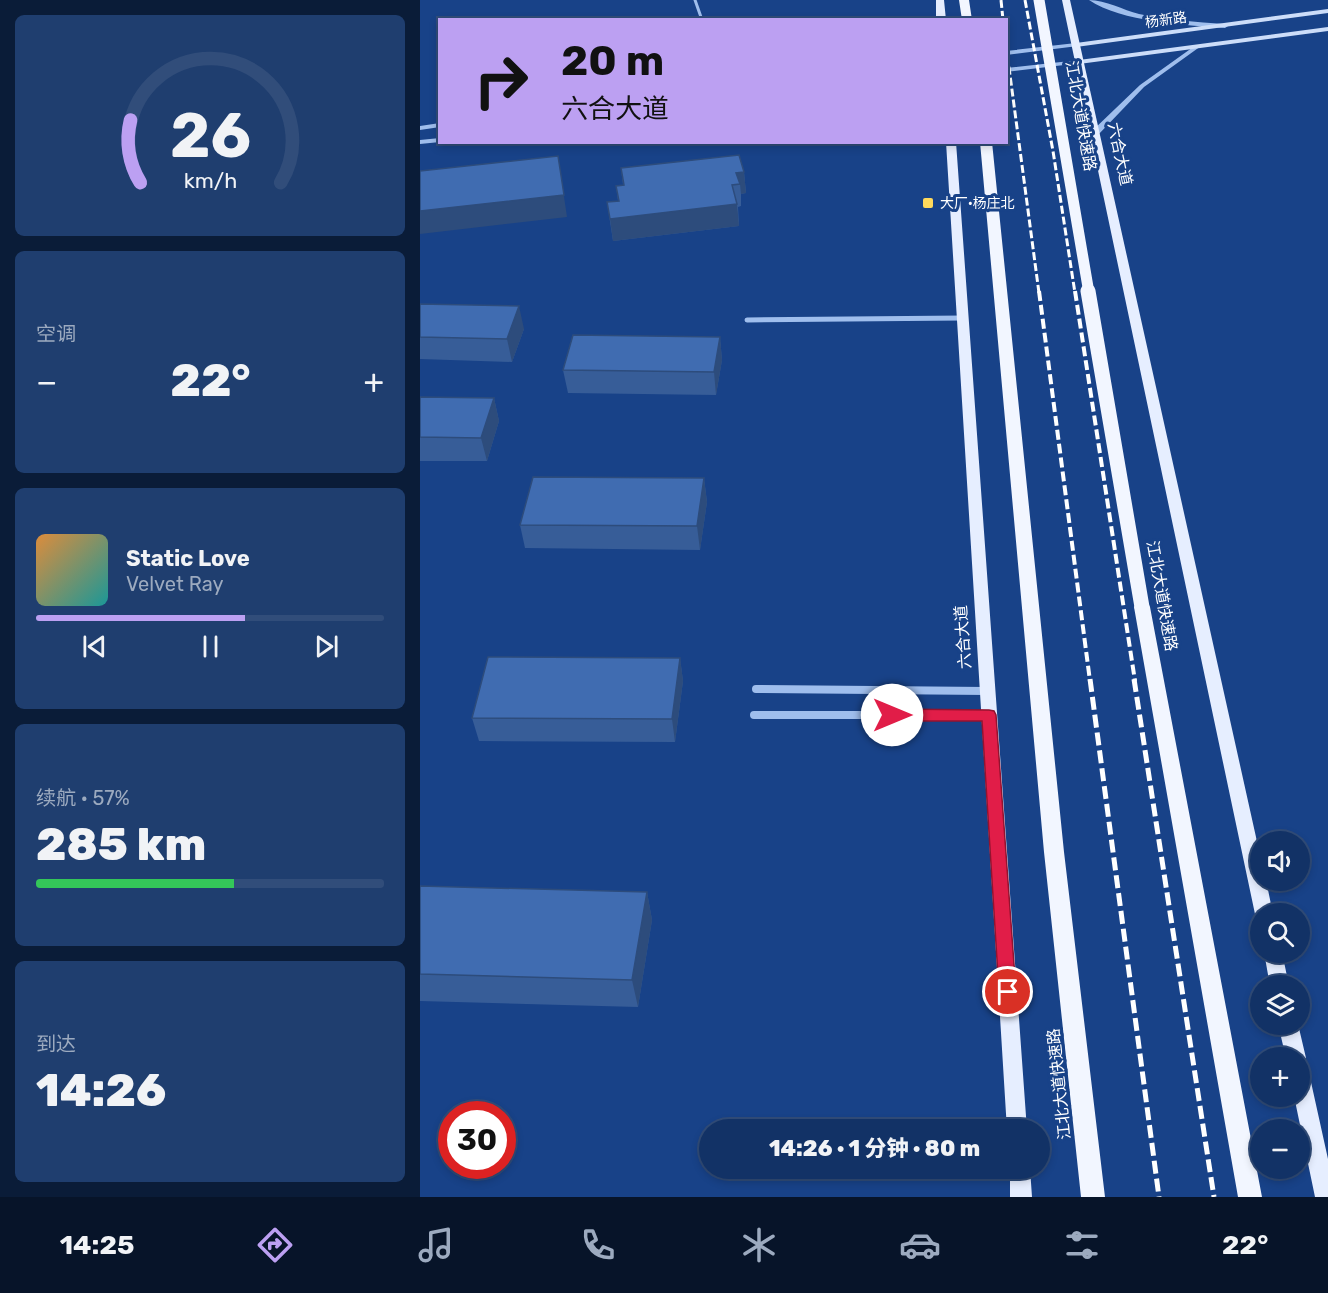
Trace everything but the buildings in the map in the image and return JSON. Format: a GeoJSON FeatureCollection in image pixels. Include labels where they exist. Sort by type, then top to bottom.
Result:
{"type":"FeatureCollection","features":[{"type":"Feature","properties":{"kind":"highway"},"geometry":{"type":"LineString","coordinates":[[964,0],[967,18]]}},
{"type":"Feature","properties":{"kind":"highway","name":"江北大道快速路"},"geometry":{"type":"LineString","coordinates":[[1039,0],[1142,607],[1250,1197]]}},
{"type":"Feature","properties":{"kind":"highway","name":"江北大道快速路"},"geometry":{"type":"LineString","coordinates":[[986,144],[1054,852],[1093,1197]]}},
{"type":"Feature","properties":{"kind":"main road"},"geometry":{"type":"LineString","coordinates":[[940,0],[941,18]]}},
{"type":"Feature","properties":{"kind":"main road","name":"六合大道"},"geometry":{"type":"LineString","coordinates":[[1066,0],[1262,903]]}},
{"type":"Feature","properties":{"kind":"main road","name":"杨新路"},"geometry":{"type":"LineString","coordinates":[[1076,45],[1328,12]]}},
{"type":"Feature","properties":{"kind":"main road","name":"杨新路"},"geometry":{"type":"LineString","coordinates":[[1079,62],[1328,29]]}},
{"type":"Feature","properties":{"kind":"main road","name":"六合大道"},"geometry":{"type":"LineString","coordinates":[[951,144],[1016,1119]]}},
{"type":"Feature","properties":{"kind":"main road"},"geometry":{"type":"LineString","coordinates":[[1306,1107],[1326,1197]]}},
{"type":"Feature","properties":{"kind":"main road"},"geometry":{"type":"LineString","coordinates":[[1021,1179],[1022,1197]]}},
{"type":"Feature","properties":{"kind":"street"},"geometry":{"type":"LineString","coordinates":[[1092,0],[1111,9],[1165,22],[1225,26]]}},
{"type":"Feature","properties":{"kind":"street","name":"杨新路"},"geometry":{"type":"LineString","coordinates":[[1008,53],[1076,45]]}},
{"type":"Feature","properties":{"kind":"street"},"geometry":{"type":"LineString","coordinates":[[1094,134],[1142,86],[1198,46]]}},
{"type":"Feature","properties":{"kind":"street","name":"杨新路"},"geometry":{"type":"LineString","coordinates":[[1008,70],[1079,62]]}},
{"type":"Feature","properties":{"kind":"street"},"geometry":{"type":"LineString","coordinates":[[420,128],[438,125]]}},
{"type":"Feature","properties":{"kind":"street"},"geometry":{"type":"LineString","coordinates":[[420,142],[438,140]]}},
{"type":"Feature","properties":{"kind":"street"},"geometry":{"type":"LineString","coordinates":[[747,320],[963,318]]}},
{"type":"Feature","properties":{"kind":"street"},"geometry":{"type":"LineString","coordinates":[[756,689],[987,691]]}},
{"type":"Feature","properties":{"kind":"street"},"geometry":{"type":"LineString","coordinates":[[754,714],[989,715]]}},
{"type":"Feature","properties":{"kind":"lane"},"geometry":{"type":"LineString","coordinates":[[695,0],[701,18]]}},
{"type":"Feature","properties":{"kind":"railway"},"geometry":{"type":"LineString","coordinates":[[1001,0],[1003,18]]}},
{"type":"Feature","properties":{"kind":"railway"},"geometry":{"type":"LineString","coordinates":[[1025,0],[1053,151],[1075,293]]}},
{"type":"Feature","properties":{"kind":"railway"},"geometry":{"type":"LineString","coordinates":[[1008,60],[1039,293]]}},
{"type":"Feature","properties":{"kind":"railway"},"geometry":{"type":"LineString","coordinates":[[1039,291],[1090,681]]}},
{"type":"Feature","properties":{"kind":"railway"},"geometry":{"type":"LineString","coordinates":[[1075,291],[1135,681]]}},
{"type":"Feature","properties":{"kind":"railway"},"geometry":{"type":"LineString","coordinates":[[1090,679],[1159,1197]]}},
{"type":"Feature","properties":{"kind":"railway"},"geometry":{"type":"LineString","coordinates":[[1134,679],[1214,1197]]}},
{"type":"Feature","properties":{"kind":"place","name":"大厂·杨庄北"},"geometry":{"type":"Point","coordinates":[928,203]}},
{"type":"Feature","properties":{"kind":"route"},"geometry":{"type":"LineString","coordinates":[[892,715],[989,715],[1008,992]]}}]}
